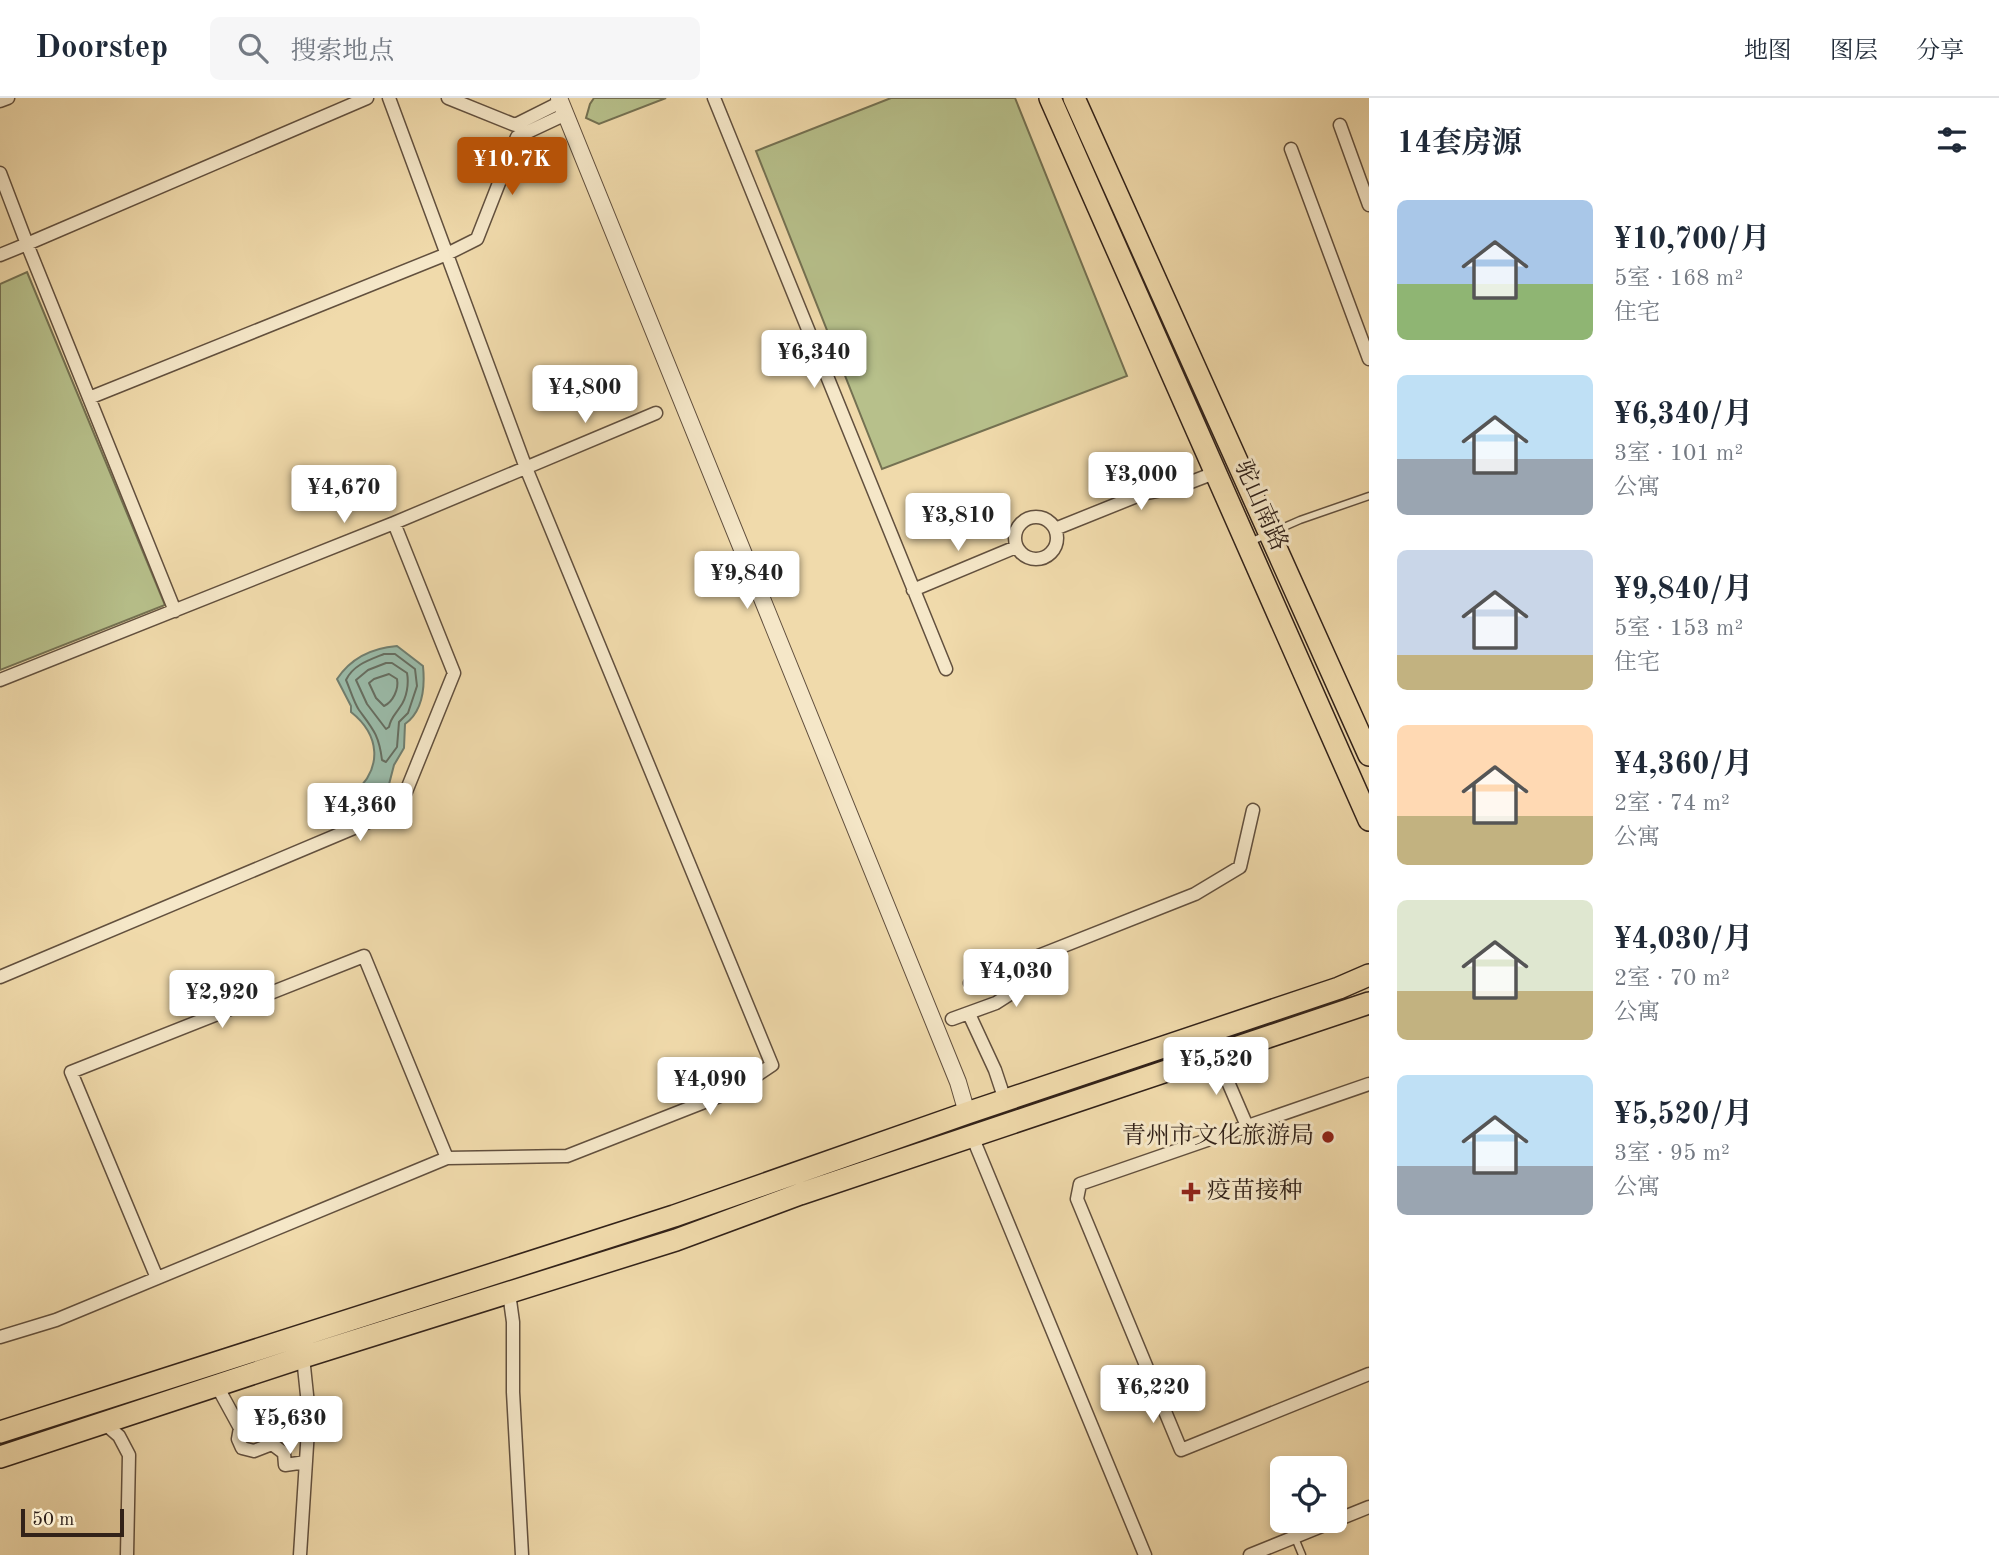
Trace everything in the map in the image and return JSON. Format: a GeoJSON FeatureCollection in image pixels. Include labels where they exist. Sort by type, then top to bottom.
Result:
{"type":"FeatureCollection","features":[{"type":"Feature","properties":{"kind":"main road","name":"驼山南路"},"geometry":{"type":"LineString","coordinates":[[1050,98],[1369,820]]}},
{"type":"Feature","properties":{"kind":"main road","name":"驼山南路"},"geometry":{"type":"LineString","coordinates":[[1074,98],[1369,755]]}},
{"type":"Feature","properties":{"kind":"main road"},"geometry":{"type":"LineString","coordinates":[[0,1432],[674,1216],[967,1113],[1339,988],[1369,975]]}},
{"type":"Feature","properties":{"kind":"main road"},"geometry":{"type":"LineString","coordinates":[[0,1457],[303,1357],[676,1240],[800,1194],[1369,1003]]}},
{"type":"Feature","properties":{"kind":"street"},"geometry":{"type":"LineString","coordinates":[[0,102],[8,98]]}},
{"type":"Feature","properties":{"kind":"street"},"geometry":{"type":"LineString","coordinates":[[0,255],[367,98]]}},
{"type":"Feature","properties":{"kind":"street"},"geometry":{"type":"LineString","coordinates":[[0,1337],[56,1320],[447,1158],[567,1156],[735,1090],[772,1065],[526,468],[389,98]]}},
{"type":"Feature","properties":{"kind":"street"},"geometry":{"type":"LineString","coordinates":[[448,98],[515,125],[562,105]]}},
{"type":"Feature","properties":{"kind":"street"},"geometry":{"type":"LineString","coordinates":[[714,98],[946,669]]}},
{"type":"Feature","properties":{"kind":"street"},"geometry":{"type":"LineString","coordinates":[[89,398],[447,254],[477,239],[517,137],[562,105]]}},
{"type":"Feature","properties":{"kind":"street"},"geometry":{"type":"LineString","coordinates":[[562,105],[958,1082],[967,1113]]}},
{"type":"Feature","properties":{"kind":"street"},"geometry":{"type":"LineString","coordinates":[[1340,125],[1365,184],[1369,205]]}},
{"type":"Feature","properties":{"kind":"street"},"geometry":{"type":"LineString","coordinates":[[1291,149],[1369,359]]}},
{"type":"Feature","properties":{"kind":"street"},"geometry":{"type":"LineString","coordinates":[[0,173],[174,611]]}},
{"type":"Feature","properties":{"kind":"street"},"geometry":{"type":"LineString","coordinates":[[0,680],[394,523],[656,413]]}},
{"type":"Feature","properties":{"kind":"street"},"geometry":{"type":"LineString","coordinates":[[1055,529],[1142,494],[1178,487],[1217,472]]}},
{"type":"Feature","properties":{"kind":"street"},"geometry":{"type":"LineString","coordinates":[[1026,519],[1046,519],[1055,529],[1057,543],[1054,550],[1042,558],[1028,558],[1016,547],[1016,529],[1026,519]]}},
{"type":"Feature","properties":{"kind":"street"},"geometry":{"type":"LineString","coordinates":[[0,977],[399,808],[454,673],[394,523]]}},
{"type":"Feature","properties":{"kind":"street"},"geometry":{"type":"LineString","coordinates":[[913,590],[1016,547]]}},
{"type":"Feature","properties":{"kind":"street"},"geometry":{"type":"LineString","coordinates":[[970,983],[1195,894],[1240,867],[1253,810]]}},
{"type":"Feature","properties":{"kind":"street"},"geometry":{"type":"LineString","coordinates":[[157,1278],[71,1072],[364,956],[447,1158]]}},
{"type":"Feature","properties":{"kind":"street"},"geometry":{"type":"LineString","coordinates":[[952,1019],[996,1003],[1027,983],[1023,961]]}},
{"type":"Feature","properties":{"kind":"street"},"geometry":{"type":"LineString","coordinates":[[969,1014],[995,1070],[1005,1100]]}},
{"type":"Feature","properties":{"kind":"street"},"geometry":{"type":"LineString","coordinates":[[1216,1054],[1247,1126]]}},
{"type":"Feature","properties":{"kind":"street"},"geometry":{"type":"LineString","coordinates":[[1369,1084],[1080,1184],[1077,1199],[1181,1450],[1369,1374]]}},
{"type":"Feature","properties":{"kind":"street"},"geometry":{"type":"LineString","coordinates":[[972,1136],[1145,1555]]}},
{"type":"Feature","properties":{"kind":"street"},"geometry":{"type":"LineString","coordinates":[[509,1293],[513,1322],[513,1392],[522,1555]]}},
{"type":"Feature","properties":{"kind":"street"},"geometry":{"type":"LineString","coordinates":[[300,1555],[309,1414],[303,1357]]}},
{"type":"Feature","properties":{"kind":"street"},"geometry":{"type":"LineString","coordinates":[[217,1386],[240,1428],[238,1439],[242,1448],[254,1451],[272,1444],[284,1453],[285,1465],[306,1462]]}},
{"type":"Feature","properties":{"kind":"street"},"geometry":{"type":"LineString","coordinates":[[104,1423],[119,1436],[129,1455],[127,1555]]}},
{"type":"Feature","properties":{"kind":"street"},"geometry":{"type":"LineString","coordinates":[[1250,1555],[1369,1507]]}},
{"type":"Feature","properties":{"kind":"lane"},"geometry":{"type":"LineString","coordinates":[[1247,543],[1369,496]]}},
{"type":"Feature","properties":{"kind":"lane"},"geometry":{"type":"LineString","coordinates":[[1292,1533],[1301,1555]]}},
{"type":"Feature","properties":{"kind":"green space"},"geometry":{"type":"Polygon","coordinates":[[[594,98],[666,98],[599,124],[586,118],[594,98]]]}},
{"type":"Feature","properties":{"kind":"green space"},"geometry":{"type":"Polygon","coordinates":[[[891,98],[1015,98],[1127,376],[882,469],[756,151],[891,98]]]}},
{"type":"Feature","properties":{"kind":"green space"},"geometry":{"type":"Polygon","coordinates":[[[27,272],[165,605],[0,670],[0,284],[27,272]]]}},
{"type":"Feature","properties":{"kind":"water"},"geometry":{"type":"Polygon","coordinates":[[[397,646],[423,666],[424,682],[416,712],[405,724],[404,748],[394,765],[386,796],[328,818],[323,808],[354,793],[370,773],[374,752],[368,731],[351,712],[351,706],[337,679],[349,665],[363,655],[397,646]]]}},
{"type":"Feature","properties":{"kind":"place","name":"青州市文化旅游局"},"geometry":{"type":"Point","coordinates":[1328,1137]}},
{"type":"Feature","properties":{"kind":"place","name":"疫苗接种"},"geometry":{"type":"Point","coordinates":[1191,1192]}}]}
